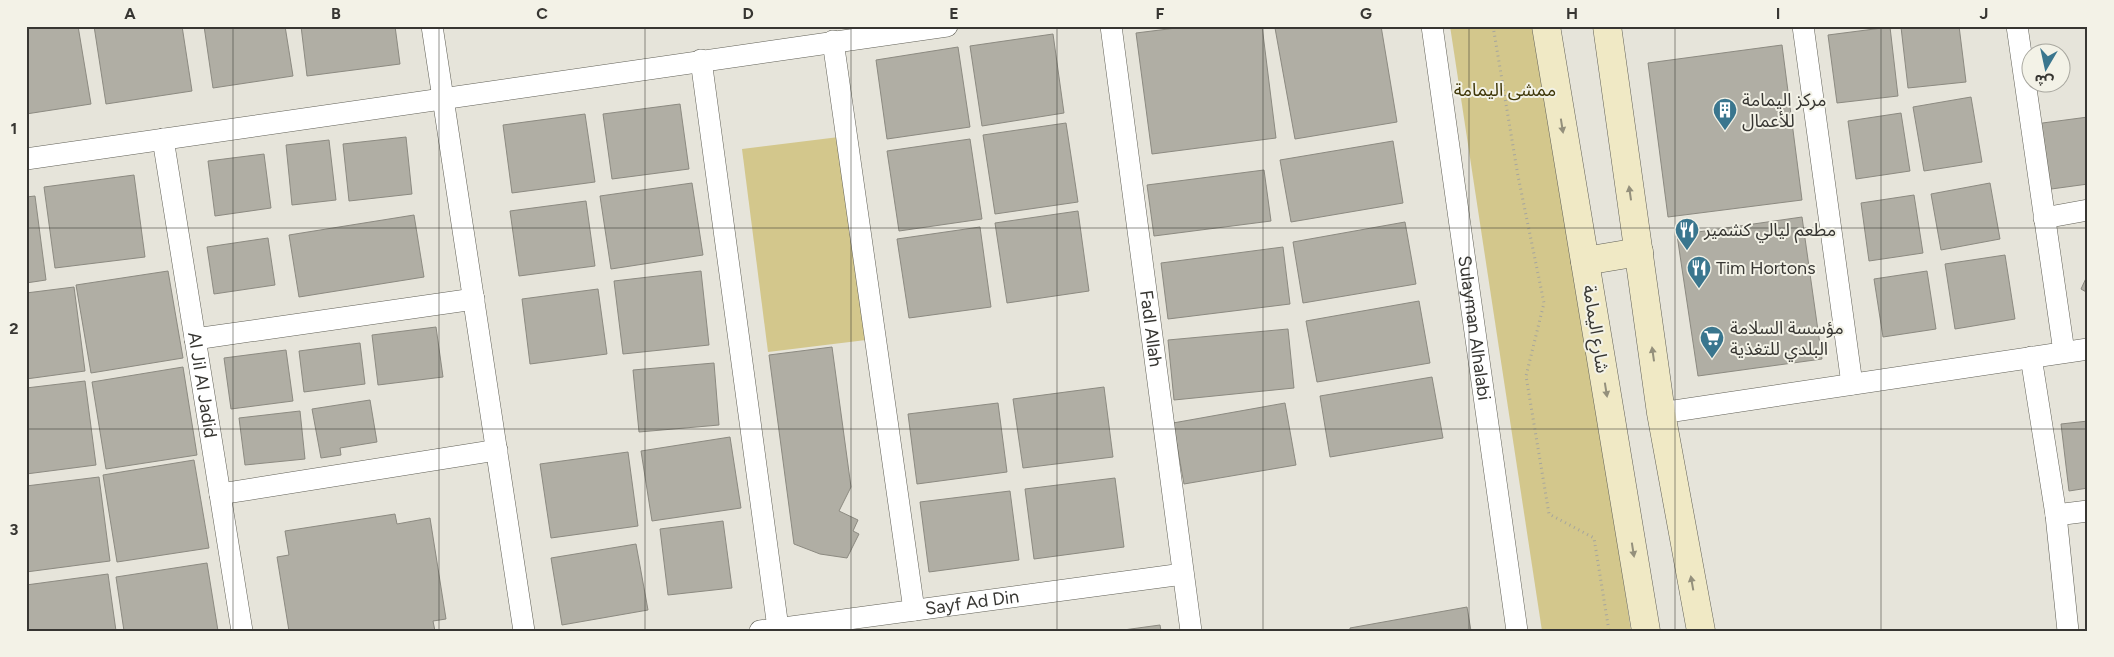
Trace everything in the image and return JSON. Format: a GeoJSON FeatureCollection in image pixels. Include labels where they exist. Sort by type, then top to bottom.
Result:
{"type":"FeatureCollection","features":[{"type":"Feature","properties":{"kind":"main road","name":"شارع اليمامة"},"geometry":{"type":"LineString","coordinates":[[1546,26],[1646,631]]}},
{"type":"Feature","properties":{"kind":"main road"},"geometry":{"type":"LineString","coordinates":[[1607,26],[1662,412],[1701,631]]}},
{"type":"Feature","properties":{"kind":"main road"},"geometry":{"type":"LineString","coordinates":[[1585,261],[1639,252]]}},
{"type":"Feature","properties":{"kind":"street"},"geometry":{"type":"LineString","coordinates":[[432,26],[524,631]]}},
{"type":"Feature","properties":{"kind":"street"},"geometry":{"type":"LineString","coordinates":[[26,159],[833,41],[888,31],[947,26]]}},
{"type":"Feature","properties":{"kind":"street","name":"Fadl Allah"},"geometry":{"type":"LineString","coordinates":[[1111,26],[1191,631]]}},
{"type":"Feature","properties":{"kind":"street","name":"Sulayman Alhalabi"},"geometry":{"type":"LineString","coordinates":[[1432,26],[1516,631]]}},
{"type":"Feature","properties":{"kind":"street"},"geometry":{"type":"LineString","coordinates":[[1803,26],[1852,384]]}},
{"type":"Feature","properties":{"kind":"street"},"geometry":{"type":"LineString","coordinates":[[2017,26],[2064,352]]}},
{"type":"Feature","properties":{"kind":"street"},"geometry":{"type":"LineString","coordinates":[[833,41],[914,610]]}},
{"type":"Feature","properties":{"kind":"street"},"geometry":{"type":"LineString","coordinates":[[701,60],[769,630]]}},
{"type":"Feature","properties":{"kind":"street","name":"Al Jil Al Jadid"},"geometry":{"type":"LineString","coordinates":[[162,139],[242,631]]}},
{"type":"Feature","properties":{"kind":"street"},"geometry":{"type":"LineString","coordinates":[[2044,218],[2088,210]]}},
{"type":"Feature","properties":{"kind":"street"},"geometry":{"type":"LineString","coordinates":[[195,340],[474,299]]}},
{"type":"Feature","properties":{"kind":"street"},"geometry":{"type":"LineString","coordinates":[[1662,412],[2088,349]]}},
{"type":"Feature","properties":{"kind":"street"},"geometry":{"type":"LineString","coordinates":[[2031,357],[2056,515],[2068,631]]}},
{"type":"Feature","properties":{"kind":"street"},"geometry":{"type":"LineString","coordinates":[[220,494],[497,450]]}},
{"type":"Feature","properties":{"kind":"street"},"geometry":{"type":"LineString","coordinates":[[2056,515],[2088,511]]}},
{"type":"Feature","properties":{"kind":"street","name":"Sayf Ad Din"},"geometry":{"type":"LineString","coordinates":[[769,630],[1183,574]]}},
{"type":"Feature","properties":{"kind":"path"},"geometry":{"type":"LineString","coordinates":[[1493,26],[1518,176],[1544,303],[1526,376],[1549,514],[1594,538],[1609,631]]}},
{"type":"Feature","properties":{"kind":"green space","name":"ممشى اليمامة"},"geometry":{"type":"Polygon","coordinates":[[[1450,26],[1541,26],[1631,631],[1542,631],[1450,26]]]}},
{"type":"Feature","properties":{"kind":"green space"},"geometry":{"type":"Polygon","coordinates":[[[839,137],[866,340],[768,352],[742,149],[839,137]]]}},
{"type":"Feature","properties":{"kind":"building"},"geometry":{"type":"Polygon","coordinates":[[[26,26],[78,26],[91,104],[26,114],[26,26]]]}},
{"type":"Feature","properties":{"kind":"building"},"geometry":{"type":"Polygon","coordinates":[[[94,26],[182,26],[192,91],[106,104],[94,26]]]}},
{"type":"Feature","properties":{"kind":"building"},"geometry":{"type":"Polygon","coordinates":[[[204,26],[285,26],[293,76],[213,88],[204,26]]]}},
{"type":"Feature","properties":{"kind":"building"},"geometry":{"type":"Polygon","coordinates":[[[301,26],[395,26],[400,64],[307,76],[301,26]]]}},
{"type":"Feature","properties":{"kind":"building"},"geometry":{"type":"Polygon","coordinates":[[[1192,26],[1262,26],[1276,138],[1152,154],[1136,33],[1192,26]]]}},
{"type":"Feature","properties":{"kind":"building"},"geometry":{"type":"Polygon","coordinates":[[[1287,26],[1381,26],[1397,122],[1295,139],[1275,28],[1287,26]]]}},
{"type":"Feature","properties":{"kind":"building"},"geometry":{"type":"Polygon","coordinates":[[[1959,26],[1966,82],[1908,88],[1901,27],[1959,26]]]}},
{"type":"Feature","properties":{"kind":"building"},"geometry":{"type":"Polygon","coordinates":[[[1890,27],[1898,96],[1837,103],[1828,35],[1890,27]]]}},
{"type":"Feature","properties":{"kind":"building"},"geometry":{"type":"Polygon","coordinates":[[[1053,34],[1064,113],[982,126],[970,46],[1053,34]]]}},
{"type":"Feature","properties":{"kind":"building","name":"مركز اليمامة للأعمال"},"geometry":{"type":"Polygon","coordinates":[[[1782,45],[1802,200],[1668,217],[1648,63],[1782,45]]]}},
{"type":"Feature","properties":{"kind":"building"},"geometry":{"type":"Polygon","coordinates":[[[958,47],[970,127],[887,139],[876,60],[958,47]]]}},
{"type":"Feature","properties":{"kind":"building"},"geometry":{"type":"Polygon","coordinates":[[[1971,97],[1982,162],[1924,171],[1913,107],[1971,97]]]}},
{"type":"Feature","properties":{"kind":"building"},"geometry":{"type":"Polygon","coordinates":[[[680,104],[689,169],[612,179],[603,114],[680,104]]]}},
{"type":"Feature","properties":{"kind":"building"},"geometry":{"type":"Polygon","coordinates":[[[1901,113],[1910,171],[1856,179],[1848,121],[1901,113]]]}},
{"type":"Feature","properties":{"kind":"building"},"geometry":{"type":"Polygon","coordinates":[[[585,114],[595,182],[512,193],[503,125],[585,114]]]}},
{"type":"Feature","properties":{"kind":"building"},"geometry":{"type":"Polygon","coordinates":[[[2088,117],[2088,184],[2044,190],[2035,124],[2088,117]]]}},
{"type":"Feature","properties":{"kind":"building"},"geometry":{"type":"Polygon","coordinates":[[[1066,123],[1078,202],[995,214],[983,135],[1066,123]]]}},
{"type":"Feature","properties":{"kind":"building"},"geometry":{"type":"Polygon","coordinates":[[[406,137],[412,194],[349,201],[343,144],[406,137]]]}},
{"type":"Feature","properties":{"kind":"building"},"geometry":{"type":"Polygon","coordinates":[[[970,139],[982,219],[899,231],[887,151],[970,139]]]}},
{"type":"Feature","properties":{"kind":"building"},"geometry":{"type":"Polygon","coordinates":[[[329,140],[336,200],[292,205],[286,145],[329,140]]]}},
{"type":"Feature","properties":{"kind":"building"},"geometry":{"type":"Polygon","coordinates":[[[1393,141],[1403,203],[1291,222],[1280,160],[1393,141]]]}},
{"type":"Feature","properties":{"kind":"building"},"geometry":{"type":"Polygon","coordinates":[[[264,154],[271,208],[215,216],[208,161],[264,154]]]}},
{"type":"Feature","properties":{"kind":"building"},"geometry":{"type":"Polygon","coordinates":[[[1264,170],[1271,221],[1154,236],[1147,185],[1264,170]]]}},
{"type":"Feature","properties":{"kind":"building"},"geometry":{"type":"Polygon","coordinates":[[[134,175],[145,257],[55,268],[44,187],[134,175]]]}},
{"type":"Feature","properties":{"kind":"building"},"geometry":{"type":"Polygon","coordinates":[[[692,183],[703,255],[611,269],[600,196],[692,183]]]}},
{"type":"Feature","properties":{"kind":"building"},"geometry":{"type":"Polygon","coordinates":[[[1990,183],[2000,239],[1941,250],[1931,194],[1990,183]]]}},
{"type":"Feature","properties":{"kind":"building"},"geometry":{"type":"Polygon","coordinates":[[[1914,195],[1923,253],[1869,261],[1861,203],[1914,195]]]}},
{"type":"Feature","properties":{"kind":"building"},"geometry":{"type":"Polygon","coordinates":[[[35,196],[46,280],[26,283],[26,197],[35,196]]]}},
{"type":"Feature","properties":{"kind":"building"},"geometry":{"type":"Polygon","coordinates":[[[586,201],[595,266],[519,276],[510,211],[586,201]]]}},
{"type":"Feature","properties":{"kind":"building"},"geometry":{"type":"Polygon","coordinates":[[[1078,211],[1089,291],[1007,303],[995,223],[1078,211]]]}},
{"type":"Feature","properties":{"kind":"building"},"geometry":{"type":"Polygon","coordinates":[[[414,215],[424,277],[299,297],[289,235],[414,215]]]}},
{"type":"Feature","properties":{"kind":"building"},"geometry":{"type":"Polygon","coordinates":[[[1802,217],[1822,359],[1698,376],[1677,235],[1802,217]]]}},
{"type":"Feature","properties":{"kind":"building"},"geometry":{"type":"Polygon","coordinates":[[[1405,222],[1416,284],[1303,303],[1293,242],[1405,222]]]}},
{"type":"Feature","properties":{"kind":"building"},"geometry":{"type":"Polygon","coordinates":[[[980,227],[991,307],[909,318],[897,239],[980,227]]]}},
{"type":"Feature","properties":{"kind":"building"},"geometry":{"type":"Polygon","coordinates":[[[268,238],[275,285],[214,294],[207,247],[268,238]]]}},
{"type":"Feature","properties":{"kind":"building"},"geometry":{"type":"Polygon","coordinates":[[[1283,247],[1290,304],[1168,319],[1161,263],[1283,247]]]}},
{"type":"Feature","properties":{"kind":"building"},"geometry":{"type":"Polygon","coordinates":[[[2005,255],[2015,319],[1955,329],[1945,264],[2005,255]]]}},
{"type":"Feature","properties":{"kind":"building"},"geometry":{"type":"Polygon","coordinates":[[[168,271],[183,358],[91,373],[76,285],[168,271]]]}},
{"type":"Feature","properties":{"kind":"building"},"geometry":{"type":"Polygon","coordinates":[[[701,271],[709,345],[623,354],[614,281],[701,271]]]}},
{"type":"Feature","properties":{"kind":"building"},"geometry":{"type":"Polygon","coordinates":[[[1927,271],[1936,329],[1883,337],[1874,279],[1927,271]]]}},
{"type":"Feature","properties":{"kind":"building"},"geometry":{"type":"Polygon","coordinates":[[[2088,274],[2088,293],[2081,289],[2088,274]]]}},
{"type":"Feature","properties":{"kind":"building"},"geometry":{"type":"Polygon","coordinates":[[[74,287],[85,371],[26,379],[26,293],[74,287]]]}},
{"type":"Feature","properties":{"kind":"building"},"geometry":{"type":"Polygon","coordinates":[[[598,289],[607,354],[530,364],[522,299],[598,289]]]}},
{"type":"Feature","properties":{"kind":"building"},"geometry":{"type":"Polygon","coordinates":[[[1419,301],[1430,363],[1317,382],[1306,321],[1419,301]]]}},
{"type":"Feature","properties":{"kind":"building"},"geometry":{"type":"Polygon","coordinates":[[[436,327],[443,377],[378,385],[372,335],[436,327]]]}},
{"type":"Feature","properties":{"kind":"building"},"geometry":{"type":"Polygon","coordinates":[[[1288,329],[1294,388],[1174,400],[1168,340],[1288,329]]]}},
{"type":"Feature","properties":{"kind":"building"},"geometry":{"type":"Polygon","coordinates":[[[360,343],[365,384],[304,392],[299,351],[360,343]]]}},
{"type":"Feature","properties":{"kind":"building"},"geometry":{"type":"Polygon","coordinates":[[[832,347],[851,487],[839,511],[858,520],[853,531],[859,534],[847,558],[820,554],[794,544],[769,355],[832,347]]]}},
{"type":"Feature","properties":{"kind":"building"},"geometry":{"type":"Polygon","coordinates":[[[286,350],[293,401],[231,409],[224,358],[286,350]]]}},
{"type":"Feature","properties":{"kind":"building"},"geometry":{"type":"Polygon","coordinates":[[[714,363],[719,425],[639,432],[633,370],[714,363]]]}},
{"type":"Feature","properties":{"kind":"building"},"geometry":{"type":"Polygon","coordinates":[[[183,367],[197,455],[106,469],[92,382],[183,367]]]}},
{"type":"Feature","properties":{"kind":"building"},"geometry":{"type":"Polygon","coordinates":[[[1432,377],[1443,438],[1330,457],[1320,396],[1432,377]]]}},
{"type":"Feature","properties":{"kind":"building"},"geometry":{"type":"Polygon","coordinates":[[[85,381],[96,465],[26,474],[26,388],[85,381]]]}},
{"type":"Feature","properties":{"kind":"building"},"geometry":{"type":"Polygon","coordinates":[[[1104,387],[1113,457],[1023,468],[1013,399],[1104,387]]]}},
{"type":"Feature","properties":{"kind":"building"},"geometry":{"type":"Polygon","coordinates":[[[370,400],[377,442],[340,448],[341,455],[321,458],[312,409],[370,400]]]}},
{"type":"Feature","properties":{"kind":"building"},"geometry":{"type":"Polygon","coordinates":[[[998,403],[1007,472],[917,484],[908,414],[998,403]]]}},
{"type":"Feature","properties":{"kind":"building"},"geometry":{"type":"Polygon","coordinates":[[[1285,403],[1296,465],[1184,484],[1173,423],[1285,403]]]}},
{"type":"Feature","properties":{"kind":"building"},"geometry":{"type":"Polygon","coordinates":[[[300,411],[305,459],[245,465],[239,418],[300,411]]]}},
{"type":"Feature","properties":{"kind":"building"},"geometry":{"type":"Polygon","coordinates":[[[2088,421],[2088,488],[2069,491],[2061,424],[2088,421]]]}},
{"type":"Feature","properties":{"kind":"building"},"geometry":{"type":"Polygon","coordinates":[[[730,437],[741,508],[652,521],[641,451],[730,437]]]}},
{"type":"Feature","properties":{"kind":"building"},"geometry":{"type":"Polygon","coordinates":[[[628,452],[638,526],[551,538],[540,464],[628,452]]]}},
{"type":"Feature","properties":{"kind":"building"},"geometry":{"type":"Polygon","coordinates":[[[194,460],[209,548],[117,562],[103,475],[194,460]]]}},
{"type":"Feature","properties":{"kind":"building"},"geometry":{"type":"Polygon","coordinates":[[[99,477],[110,561],[26,572],[26,486],[99,477]]]}},
{"type":"Feature","properties":{"kind":"building"},"geometry":{"type":"Polygon","coordinates":[[[1115,478],[1124,547],[1034,559],[1025,489],[1115,478]]]}},
{"type":"Feature","properties":{"kind":"building"},"geometry":{"type":"Polygon","coordinates":[[[1010,491],[1019,560],[929,572],[920,502],[1010,491]]]}},
{"type":"Feature","properties":{"kind":"building"},"geometry":{"type":"Polygon","coordinates":[[[395,514],[397,524],[430,518],[446,619],[433,621],[435,631],[289,631],[277,557],[289,555],[285,531],[395,514]]]}},
{"type":"Feature","properties":{"kind":"building"},"geometry":{"type":"Polygon","coordinates":[[[723,521],[732,588],[668,595],[660,529],[723,521]]]}},
{"type":"Feature","properties":{"kind":"building"},"geometry":{"type":"Polygon","coordinates":[[[636,544],[648,610],[562,625],[551,558],[636,544]]]}},
{"type":"Feature","properties":{"kind":"building"},"geometry":{"type":"Polygon","coordinates":[[[207,563],[218,631],[124,631],[116,577],[207,563]]]}},
{"type":"Feature","properties":{"kind":"building"},"geometry":{"type":"Polygon","coordinates":[[[108,574],[116,631],[26,631],[26,585],[108,574]]]}},
{"type":"Feature","properties":{"kind":"building"},"geometry":{"type":"Polygon","coordinates":[[[1467,607],[1471,631],[1350,631],[1350,628],[1467,607]]]}},
{"type":"Feature","properties":{"kind":"building"},"geometry":{"type":"Polygon","coordinates":[[[1160,625],[1161,631],[1116,631],[1160,625]]]}},
{"type":"Feature","properties":{"kind":"place","name":"مركز اليمامة للأعمال"},"geometry":{"type":"Point","coordinates":[1725,131]}},
{"type":"Feature","properties":{"kind":"place","name":"مطعم ليالي كشمير"},"geometry":{"type":"Point","coordinates":[1687,251]}},
{"type":"Feature","properties":{"kind":"place","name":"Tim Hortons"},"geometry":{"type":"Point","coordinates":[1699,289]}},
{"type":"Feature","properties":{"kind":"place","name":"مؤسسة السلامة البلدي للتغذية"},"geometry":{"type":"Point","coordinates":[1712,359]}}]}
